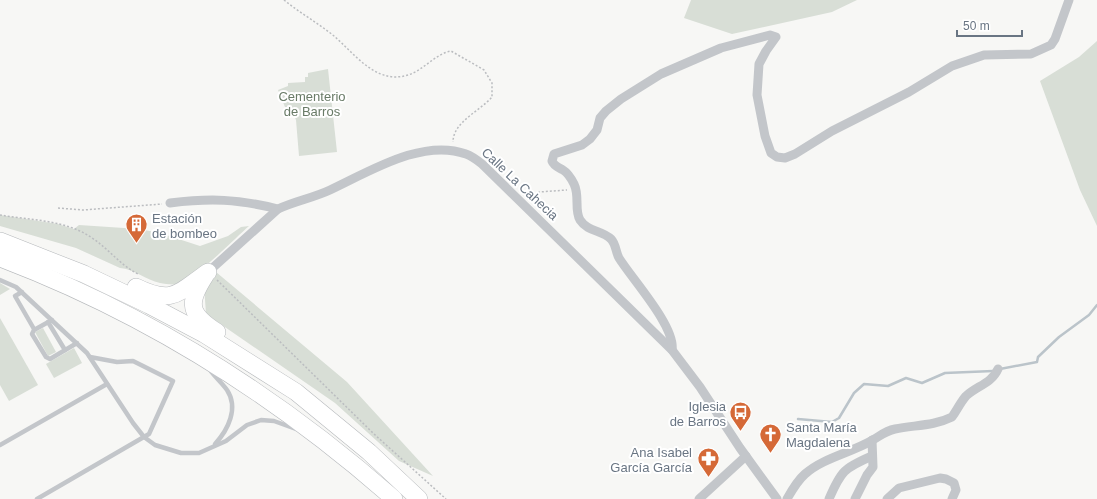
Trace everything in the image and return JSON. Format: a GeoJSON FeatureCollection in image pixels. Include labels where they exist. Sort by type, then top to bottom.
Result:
{"type":"FeatureCollection","features":[{"type":"Feature","properties":{"kind":"highway"},"geometry":{"type":"LineString","coordinates":[[1,241],[225,370],[273,402],[325,441],[394,499]]}},
{"type":"Feature","properties":{"kind":"highway"},"geometry":{"type":"LineString","coordinates":[[0,258],[40,264],[149,305],[204,334],[296,392]]}},
{"type":"Feature","properties":{"kind":"highway"},"geometry":{"type":"LineString","coordinates":[[0,267],[40,264],[71,258],[152,295],[167,297],[182,292],[208,272]]}},
{"type":"Feature","properties":{"kind":"highway"},"geometry":{"type":"LineString","coordinates":[[208,272],[194,299],[194,311],[201,322],[276,371],[296,392],[369,452],[419,499]]}},
{"type":"Feature","properties":{"kind":"street"},"geometry":{"type":"LineString","coordinates":[[672,350],[673,343],[669,334],[640,286],[619,258],[614,243],[610,238],[590,230],[584,225],[578,214],[575,185],[564,170],[553,164],[552,161],[554,154],[582,145],[590,139],[597,130],[600,118],[606,111],[621,99],[661,74],[721,48],[770,35],[776,37],[759,64],[757,95],[765,136],[771,153],[777,157],[785,158],[795,154],[832,131],[903,95],[952,66],[984,55],[1031,54],[1050,45],[1054,39],[1069,0]]}},
{"type":"Feature","properties":{"kind":"street","name":"Calle La Cahecia"},"geometry":{"type":"LineString","coordinates":[[208,272],[278,209],[329,190],[390,162],[426,151],[454,150],[468,154],[482,164],[672,350],[700,387],[777,499]]}},
{"type":"Feature","properties":{"kind":"street"},"geometry":{"type":"LineString","coordinates":[[170,203],[202,199],[219,199],[258,204],[278,209]]}},
{"type":"Feature","properties":{"kind":"street"},"geometry":{"type":"LineString","coordinates":[[788,499],[792,488],[805,474],[823,463],[872,440],[882,432],[897,428],[918,427],[954,416],[956,408],[967,396],[994,378],[997,371]]}},
{"type":"Feature","properties":{"kind":"street"},"geometry":{"type":"LineString","coordinates":[[856,499],[867,475],[873,467],[872,440]]}},
{"type":"Feature","properties":{"kind":"street"},"geometry":{"type":"LineString","coordinates":[[699,499],[746,456]]}},
{"type":"Feature","properties":{"kind":"street"},"geometry":{"type":"LineString","coordinates":[[828,499],[836,481],[845,470],[872,456]]}},
{"type":"Feature","properties":{"kind":"street"},"geometry":{"type":"LineString","coordinates":[[887,499],[899,488],[940,478],[954,483],[956,490],[952,499]]}},
{"type":"Feature","properties":{"kind":"lane"},"geometry":{"type":"LineString","coordinates":[[0,280],[16,287],[50,321],[77,343],[90,357],[133,423],[144,437],[162,448],[181,453],[199,453],[226,441],[247,425],[261,420],[274,421],[325,441]]}},
{"type":"Feature","properties":{"kind":"lane"},"geometry":{"type":"LineString","coordinates":[[22,292],[15,296],[34,330],[32,334],[46,357],[50,359],[77,343]]}},
{"type":"Feature","properties":{"kind":"lane"},"geometry":{"type":"LineString","coordinates":[[34,330],[50,321]]}},
{"type":"Feature","properties":{"kind":"lane"},"geometry":{"type":"LineString","coordinates":[[50,321],[65,350]]}},
{"type":"Feature","properties":{"kind":"lane"},"geometry":{"type":"LineString","coordinates":[[193,351],[228,390],[232,402],[232,414],[229,424],[223,436],[212,447]]}},
{"type":"Feature","properties":{"kind":"lane"},"geometry":{"type":"LineString","coordinates":[[37,499],[149,434],[173,381],[133,361],[117,362],[90,357]]}},
{"type":"Feature","properties":{"kind":"lane"},"geometry":{"type":"LineString","coordinates":[[0,444],[107,384]]}},
{"type":"Feature","properties":{"kind":"path"},"geometry":{"type":"LineString","coordinates":[[284,0],[333,35],[364,65],[384,75],[400,76],[410,74],[440,54],[451,50],[484,70],[492,83],[492,97],[465,119],[453,135],[454,150]]}},
{"type":"Feature","properties":{"kind":"path"},"geometry":{"type":"LineString","coordinates":[[536,217],[538,211],[537,194],[542,190],[567,190],[578,206]]}},
{"type":"Feature","properties":{"kind":"path"},"geometry":{"type":"LineString","coordinates":[[58,208],[83,210],[139,207],[170,203]]}},
{"type":"Feature","properties":{"kind":"path"},"geometry":{"type":"LineString","coordinates":[[0,216],[58,224],[74,229],[92,237],[126,268],[140,275]]}},
{"type":"Feature","properties":{"kind":"path"},"geometry":{"type":"LineString","coordinates":[[208,272],[374,434],[446,499]]}},
{"type":"Feature","properties":{"kind":"green space"},"geometry":{"type":"Polygon","coordinates":[[[691,0],[857,0],[832,12],[732,34],[684,18],[691,0]]]}},
{"type":"Feature","properties":{"kind":"green space"},"geometry":{"type":"Polygon","coordinates":[[[1097,41],[1097,226],[1080,190],[1040,81],[1079,57],[1097,41]]]}},
{"type":"Feature","properties":{"kind":"green space","name":"Cementerio de Barros"},"geometry":{"type":"Polygon","coordinates":[[[328,69],[337,152],[299,156],[296,120],[292,110],[287,112],[278,90],[288,86],[288,83],[305,82],[305,77],[308,77],[308,73],[328,69]]]}},
{"type":"Feature","properties":{"kind":"green space"},"geometry":{"type":"Polygon","coordinates":[[[0,215],[58,224],[74,229],[79,225],[139,229],[160,233],[200,246],[228,236],[241,227],[249,226],[195,275],[178,284],[171,284],[155,282],[76,248],[0,226],[0,215]]]}},
{"type":"Feature","properties":{"kind":"green space"},"geometry":{"type":"Polygon","coordinates":[[[216,272],[347,382],[433,476],[399,461],[335,403],[206,314],[204,285],[216,272]]]}},
{"type":"Feature","properties":{"kind":"green space"},"geometry":{"type":"Polygon","coordinates":[[[0,283],[10,289],[0,295],[0,283]]]}},
{"type":"Feature","properties":{"kind":"green space"},"geometry":{"type":"Polygon","coordinates":[[[0,318],[38,385],[9,401],[0,385],[0,318]]]}},
{"type":"Feature","properties":{"kind":"green space"},"geometry":{"type":"Polygon","coordinates":[[[43,328],[56,352],[48,356],[35,332],[43,328]]]}},
{"type":"Feature","properties":{"kind":"green space"},"geometry":{"type":"Polygon","coordinates":[[[74,348],[82,363],[54,378],[46,364],[74,348]]]}},
{"type":"Feature","properties":{"kind":"waterway"},"geometry":{"type":"LineString","coordinates":[[1000,369],[1037,362],[1038,357],[1059,337],[1089,315],[1097,305]]}},
{"type":"Feature","properties":{"kind":"waterway"},"geometry":{"type":"LineString","coordinates":[[798,419],[832,422],[839,418],[854,393],[864,384],[888,386],[906,378],[922,383],[945,373],[993,371]]}},
{"type":"Feature","properties":{"kind":"place","name":"Estación de bombeo"},"geometry":{"type":"Point","coordinates":[137,244]}},
{"type":"Feature","properties":{"kind":"place","name":"Iglesia de Barros"},"geometry":{"type":"Point","coordinates":[741,432]}},
{"type":"Feature","properties":{"kind":"place","name":"Santa María Magdalena"},"geometry":{"type":"Point","coordinates":[770,454]}},
{"type":"Feature","properties":{"kind":"place","name":"Ana Isabel García García"},"geometry":{"type":"Point","coordinates":[708,478]}}]}
